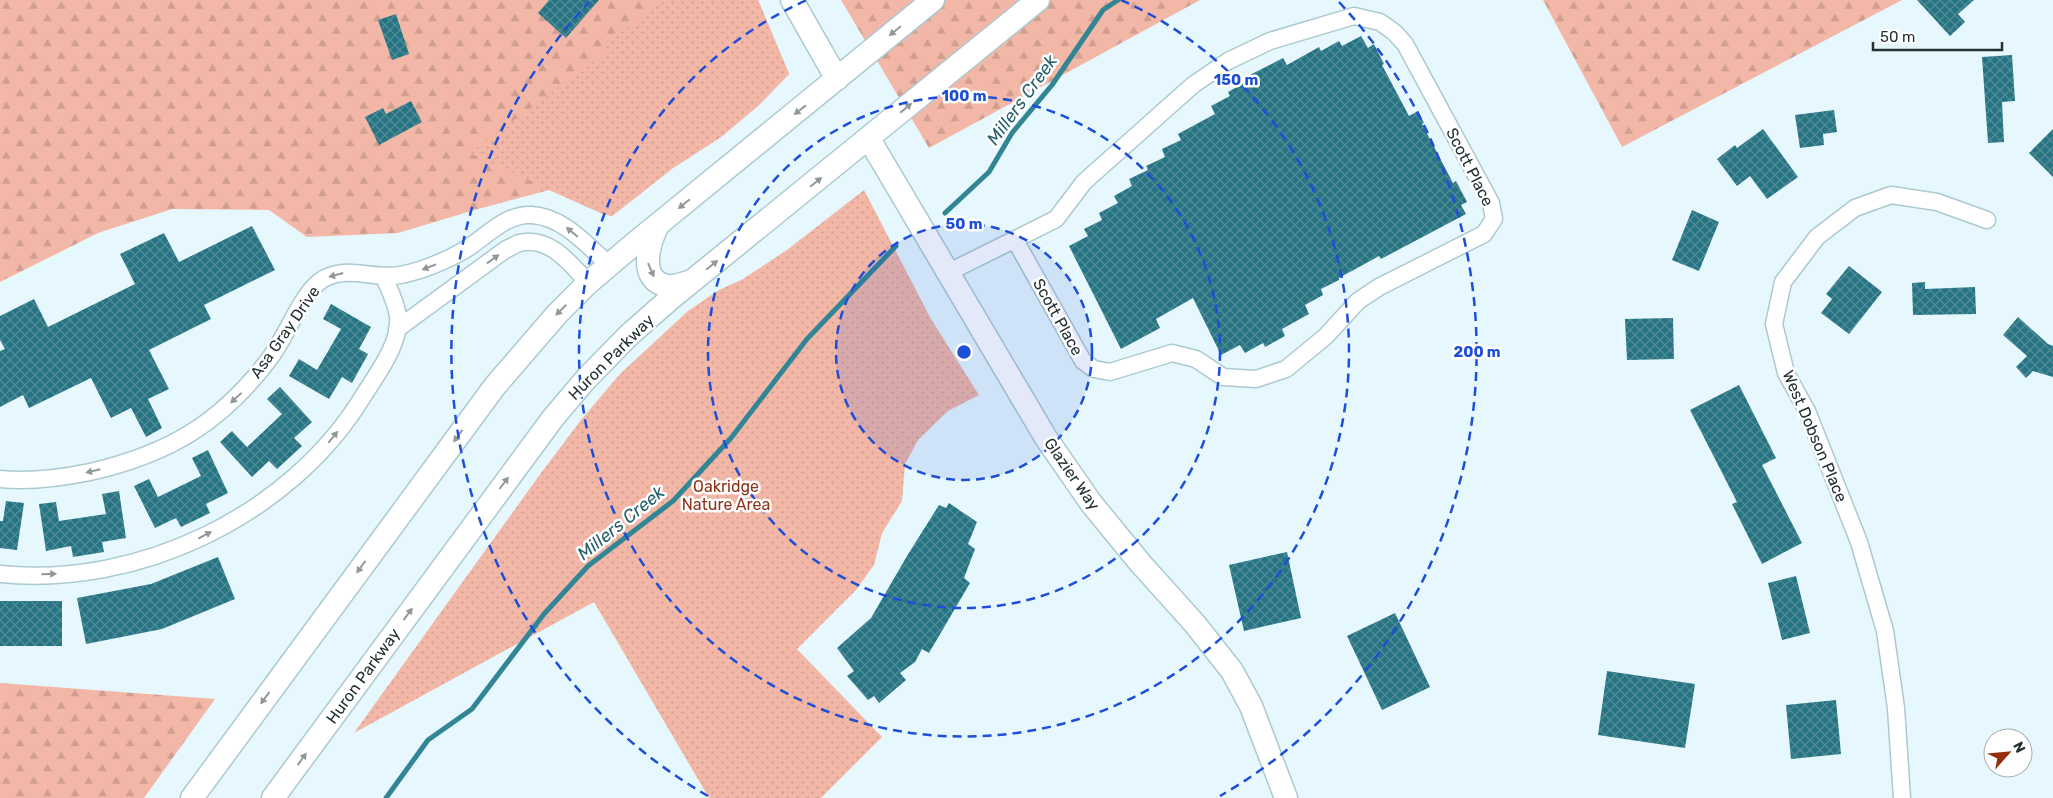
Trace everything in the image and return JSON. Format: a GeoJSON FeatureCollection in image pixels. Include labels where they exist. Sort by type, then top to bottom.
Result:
{"type":"FeatureCollection","features":[{"type":"Feature","properties":{"kind":"main road"},"geometry":{"type":"LineString","coordinates":[[792,0],[837,79]]}},
{"type":"Feature","properties":{"kind":"main road"},"geometry":{"type":"LineString","coordinates":[[192,798],[494,386],[557,314],[609,265],[933,0]]}},
{"type":"Feature","properties":{"kind":"main road","name":"Huron Parkway"},"geometry":{"type":"LineString","coordinates":[[273,798],[553,418],[586,379],[629,335],[692,281],[1038,0]]}},
{"type":"Feature","properties":{"kind":"main road","name":"Glazier Way"},"geometry":{"type":"LineString","coordinates":[[869,139],[946,273],[1046,438],[1090,503],[1195,624],[1232,671],[1251,706],[1286,798]]}},
{"type":"Feature","properties":{"kind":"main road"},"geometry":{"type":"LineString","coordinates":[[659,224],[653,235],[647,256],[652,274],[667,286],[676,286],[692,281]]}},
{"type":"Feature","properties":{"kind":"street","name":"Scott Place"},"geometry":{"type":"LineString","coordinates":[[946,273],[1056,219],[1084,182],[1193,85],[1228,60],[1270,41],[1354,16],[1380,22],[1394,32],[1405,44],[1491,204],[1494,220],[1484,234],[1379,287],[1358,300],[1326,336],[1286,369],[1256,378],[1223,377],[1196,359],[1172,353],[1110,372],[1094,368],[1082,361],[1015,240]]}},
{"type":"Feature","properties":{"kind":"street","name":"West Dobson Place"},"geometry":{"type":"LineString","coordinates":[[1902,798],[1896,708],[1885,631],[1859,542],[1807,411],[1786,374],[1774,324],[1783,282],[1817,236],[1855,208],[1891,195],[1937,202],[1987,220]]}},
{"type":"Feature","properties":{"kind":"street","name":"Asa Gray Drive"},"geometry":{"type":"LineString","coordinates":[[0,479],[47,479],[70,476],[132,461],[163,448],[195,431],[241,393],[279,346],[307,296],[318,282],[332,275],[348,272],[384,277],[399,276],[428,268],[463,250],[501,224],[518,216],[529,214],[548,217],[566,227],[609,265]]}},
{"type":"Feature","properties":{"kind":"street"},"geometry":{"type":"LineString","coordinates":[[397,329],[505,250],[520,243],[535,243],[551,248],[569,263],[588,284]]}},
{"type":"Feature","properties":{"kind":"street"},"geometry":{"type":"LineString","coordinates":[[0,574],[60,574],[101,569],[146,559],[187,544],[238,518],[273,495],[322,450],[354,411],[381,367],[393,342],[398,318],[396,307],[384,277]]}},
{"type":"Feature","properties":{"kind":"green space"},"geometry":{"type":"Polygon","coordinates":[[[0,0],[758,0],[789,74],[759,105],[721,137],[673,168],[612,216],[603,214],[549,190],[398,233],[307,237],[269,210],[172,209],[98,233],[0,282],[0,0]]]}},
{"type":"Feature","properties":{"kind":"green space"},"geometry":{"type":"Polygon","coordinates":[[[665,0],[758,0],[789,74],[759,105],[721,137],[673,168],[612,216],[603,214],[470,153],[605,53],[601,47],[665,0]]]}},
{"type":"Feature","properties":{"kind":"green space"},"geometry":{"type":"Polygon","coordinates":[[[841,0],[1200,0],[929,148],[841,0]]]}},
{"type":"Feature","properties":{"kind":"green space"},"geometry":{"type":"Polygon","coordinates":[[[1543,0],[1902,0],[1622,147],[1543,0]]]}},
{"type":"Feature","properties":{"kind":"green space","name":"Oakridge Nature Area"},"geometry":{"type":"Polygon","coordinates":[[[864,190],[931,319],[979,395],[948,411],[918,440],[905,464],[902,501],[882,533],[874,565],[856,590],[797,649],[882,737],[821,798],[709,798],[594,602],[354,733],[541,473],[581,420],[620,374],[688,311],[719,290],[743,279],[787,250],[864,190]]]}},
{"type":"Feature","properties":{"kind":"green space"},"geometry":{"type":"Polygon","coordinates":[[[0,683],[215,699],[144,798],[0,798],[0,683]]]}},
{"type":"Feature","properties":{"kind":"building"},"geometry":{"type":"Polygon","coordinates":[[[549,0],[599,0],[566,38],[538,13],[549,0]]]}},
{"type":"Feature","properties":{"kind":"building"},"geometry":{"type":"Polygon","coordinates":[[[1917,0],[1974,0],[1958,14],[1965,22],[1950,36],[1917,0]]]}},
{"type":"Feature","properties":{"kind":"building"},"geometry":{"type":"Polygon","coordinates":[[[396,14],[409,54],[392,60],[378,20],[396,14]]]}},
{"type":"Feature","properties":{"kind":"building"},"geometry":{"type":"Polygon","coordinates":[[[1361,36],[1368,48],[1374,44],[1384,64],[1382,65],[1409,116],[1418,111],[1424,123],[1422,124],[1453,183],[1456,181],[1467,202],[1461,205],[1466,214],[1381,259],[1379,256],[1321,289],[1323,295],[1305,305],[1309,314],[1282,329],[1285,336],[1265,347],[1263,343],[1245,353],[1240,345],[1221,355],[1193,298],[1156,319],[1160,328],[1121,349],[1069,246],[1088,236],[1084,229],[1102,220],[1099,213],[1118,203],[1114,196],[1132,186],[1129,179],[1148,170],[1146,166],[1165,157],[1162,149],[1181,140],[1178,134],[1215,114],[1211,106],[1230,96],[1228,92],[1246,82],[1244,78],[1283,58],[1287,65],[1319,47],[1321,51],[1339,41],[1342,46],[1361,36]]]}},
{"type":"Feature","properties":{"kind":"building"},"geometry":{"type":"Polygon","coordinates":[[[2012,55],[2015,101],[2002,102],[2004,142],[1988,143],[1982,57],[2012,55]]]}},
{"type":"Feature","properties":{"kind":"building"},"geometry":{"type":"Polygon","coordinates":[[[411,101],[422,122],[379,145],[365,117],[383,108],[386,114],[411,101]]]}},
{"type":"Feature","properties":{"kind":"building"},"geometry":{"type":"Polygon","coordinates":[[[1834,110],[1837,132],[1823,134],[1824,145],[1800,148],[1795,115],[1834,110]]]}},
{"type":"Feature","properties":{"kind":"building"},"geometry":{"type":"Polygon","coordinates":[[[1763,129],[1798,177],[1767,199],[1750,176],[1737,186],[1717,159],[1735,145],[1737,148],[1763,129]]]}},
{"type":"Feature","properties":{"kind":"building"},"geometry":{"type":"Polygon","coordinates":[[[2053,129],[2053,177],[2029,153],[2053,129]]]}},
{"type":"Feature","properties":{"kind":"building"},"geometry":{"type":"Polygon","coordinates":[[[1692,210],[1719,222],[1699,271],[1672,260],[1692,210]]]}},
{"type":"Feature","properties":{"kind":"building"},"geometry":{"type":"Polygon","coordinates":[[[252,226],[275,270],[204,305],[211,319],[149,350],[169,389],[148,399],[162,428],[146,437],[131,408],[111,418],[91,378],[29,408],[23,395],[0,407],[0,351],[5,349],[0,340],[0,316],[34,299],[48,327],[135,284],[120,254],[164,233],[179,262],[252,226]]]}},
{"type":"Feature","properties":{"kind":"building"},"geometry":{"type":"Polygon","coordinates":[[[1849,266],[1882,292],[1849,334],[1821,313],[1832,299],[1826,294],[1849,266]]]}},
{"type":"Feature","properties":{"kind":"building"},"geometry":{"type":"Polygon","coordinates":[[[1925,282],[1925,289],[1975,287],[1976,314],[1913,315],[1912,283],[1925,282]]]}},
{"type":"Feature","properties":{"kind":"building"},"geometry":{"type":"Polygon","coordinates":[[[331,304],[371,327],[359,349],[368,354],[352,383],[342,377],[329,399],[289,376],[299,359],[317,370],[341,329],[323,319],[331,304]]]}},
{"type":"Feature","properties":{"kind":"building"},"geometry":{"type":"Polygon","coordinates":[[[2018,317],[2048,344],[2053,346],[2053,377],[2033,371],[2026,378],[2016,367],[2027,356],[2003,335],[2018,317]]]}},
{"type":"Feature","properties":{"kind":"building"},"geometry":{"type":"Polygon","coordinates":[[[1673,318],[1674,359],[1627,360],[1625,319],[1673,318]]]}},
{"type":"Feature","properties":{"kind":"building"},"geometry":{"type":"Polygon","coordinates":[[[1739,385],[1776,458],[1762,465],[1802,543],[1762,564],[1732,504],[1737,502],[1690,410],[1739,385]]]}},
{"type":"Feature","properties":{"kind":"building"},"geometry":{"type":"Polygon","coordinates":[[[280,387],[312,422],[294,438],[302,446],[277,469],[269,461],[252,477],[220,442],[232,431],[247,447],[282,414],[267,399],[280,387]]]}},
{"type":"Feature","properties":{"kind":"building"},"geometry":{"type":"Polygon","coordinates":[[[208,450],[228,493],[206,504],[210,513],[181,527],[176,518],[155,528],[134,486],[149,479],[158,497],[201,476],[192,458],[208,450]]]}},
{"type":"Feature","properties":{"kind":"building"},"geometry":{"type":"Polygon","coordinates":[[[119,491],[126,538],[102,542],[104,552],[73,557],[71,546],[46,551],[39,504],[56,502],[59,521],[106,514],[102,494],[119,491]]]}},
{"type":"Feature","properties":{"kind":"building"},"geometry":{"type":"Polygon","coordinates":[[[6,501],[24,503],[17,550],[0,548],[0,521],[3,521],[6,501]]]}},
{"type":"Feature","properties":{"kind":"building"},"geometry":{"type":"Polygon","coordinates":[[[949,503],[977,522],[968,544],[975,549],[964,578],[970,583],[929,653],[922,649],[915,662],[900,673],[906,680],[879,703],[874,696],[868,700],[847,676],[854,671],[837,648],[871,618],[939,505],[946,508],[949,503]]]}},
{"type":"Feature","properties":{"kind":"building"},"geometry":{"type":"Polygon","coordinates":[[[1287,552],[1301,618],[1244,631],[1229,565],[1287,552]]]}},
{"type":"Feature","properties":{"kind":"building"},"geometry":{"type":"Polygon","coordinates":[[[218,557],[235,599],[162,629],[86,644],[77,598],[151,584],[218,557]]]}},
{"type":"Feature","properties":{"kind":"building"},"geometry":{"type":"Polygon","coordinates":[[[1796,576],[1810,633],[1782,640],[1768,583],[1796,576]]]}},
{"type":"Feature","properties":{"kind":"building"},"geometry":{"type":"Polygon","coordinates":[[[0,601],[62,601],[62,646],[0,646],[0,601]]]}},
{"type":"Feature","properties":{"kind":"building"},"geometry":{"type":"Polygon","coordinates":[[[1395,613],[1430,687],[1382,710],[1347,636],[1395,613]]]}},
{"type":"Feature","properties":{"kind":"building"},"geometry":{"type":"Polygon","coordinates":[[[1607,671],[1695,684],[1685,748],[1598,735],[1607,671]]]}},
{"type":"Feature","properties":{"kind":"building"},"geometry":{"type":"Polygon","coordinates":[[[1836,700],[1841,754],[1791,759],[1786,705],[1836,700]]]}},
{"type":"Feature","properties":{"kind":"waterway","name":"Millers Creek"},"geometry":{"type":"LineString","coordinates":[[945,213],[989,172],[1012,133],[1052,85],[1103,10],[1118,0]]}},
{"type":"Feature","properties":{"kind":"waterway","name":"Millers Creek"},"geometry":{"type":"LineString","coordinates":[[386,798],[428,740],[472,709],[544,614],[588,566],[673,501],[731,438],[807,339],[896,246]]}}]}
